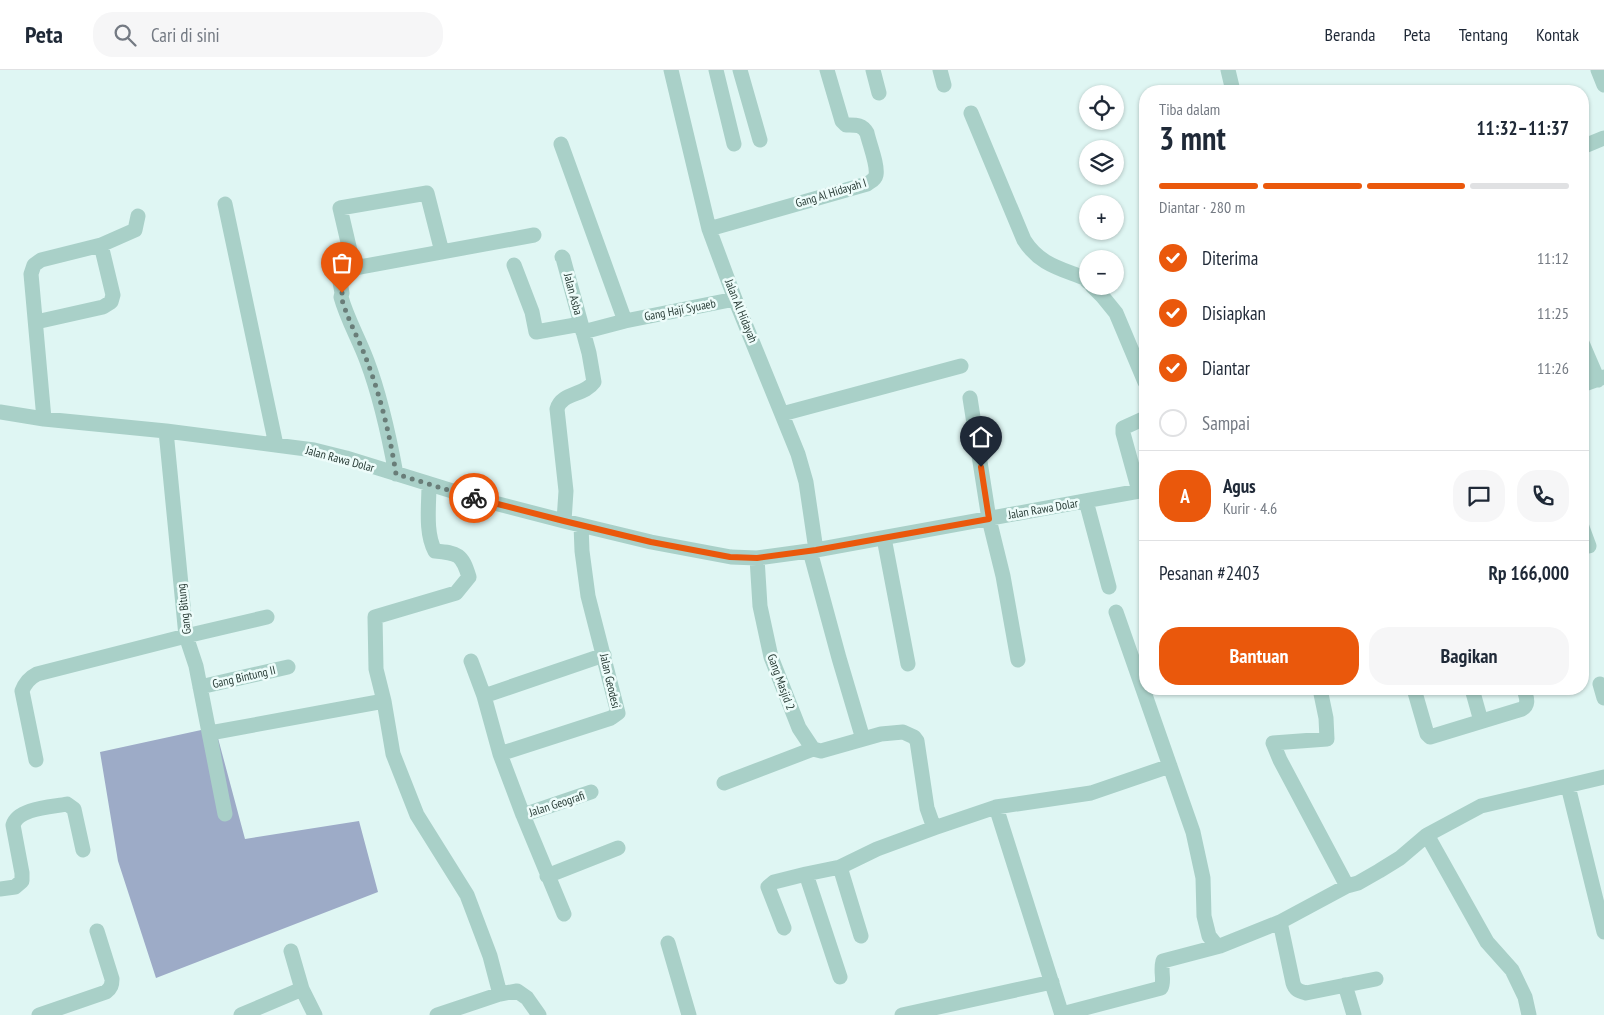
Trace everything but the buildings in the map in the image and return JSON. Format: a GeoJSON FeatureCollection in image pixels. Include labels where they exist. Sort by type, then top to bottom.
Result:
{"type":"FeatureCollection","features":[{"type":"Feature","properties":{"kind":"street","name":"Jalan Al Hidayah"},"geometry":{"type":"LineString","coordinates":[[671,70],[709,230],[798,454],[806,482],[813,551],[839,658],[863,739]]}},
{"type":"Feature","properties":{"kind":"street"},"geometry":{"type":"LineString","coordinates":[[716,70],[734,144]]}},
{"type":"Feature","properties":{"kind":"street"},"geometry":{"type":"LineString","coordinates":[[740,70],[760,140]]}},
{"type":"Feature","properties":{"kind":"street","name":"Gang Al Hidayah I"},"geometry":{"type":"LineString","coordinates":[[709,230],[867,184],[874,179],[876,168],[865,130],[859,125],[846,125],[841,117],[827,70]]}},
{"type":"Feature","properties":{"kind":"street"},"geometry":{"type":"LineString","coordinates":[[873,70],[879,93]]}},
{"type":"Feature","properties":{"kind":"street"},"geometry":{"type":"LineString","coordinates":[[1228,70],[1232,85]]}},
{"type":"Feature","properties":{"kind":"street"},"geometry":{"type":"LineString","coordinates":[[1598,70],[1604,85]]}},
{"type":"Feature","properties":{"kind":"street"},"geometry":{"type":"LineString","coordinates":[[971,113],[1024,240],[1032,252],[1042,260],[1079,276]]}},
{"type":"Feature","properties":{"kind":"street"},"geometry":{"type":"LineString","coordinates":[[1589,144],[1604,138]]}},
{"type":"Feature","properties":{"kind":"street"},"geometry":{"type":"LineString","coordinates":[[560,144],[626,321]]}},
{"type":"Feature","properties":{"kind":"street"},"geometry":{"type":"LineString","coordinates":[[354,268],[340,208],[427,193],[442,252]]}},
{"type":"Feature","properties":{"kind":"street"},"geometry":{"type":"LineString","coordinates":[[225,204],[276,445]]}},
{"type":"Feature","properties":{"kind":"street"},"geometry":{"type":"LineString","coordinates":[[44,419],[31,274],[34,265],[50,257],[101,245],[135,230],[138,216]]}},
{"type":"Feature","properties":{"kind":"street"},"geometry":{"type":"LineString","coordinates":[[396,474],[388,427],[367,361],[344,309],[338,272],[534,235]]}},
{"type":"Feature","properties":{"kind":"street"},"geometry":{"type":"LineString","coordinates":[[36,322],[103,307],[111,302],[113,295],[101,245]]}},
{"type":"Feature","properties":{"kind":"street","name":"Jalan Asba"},"geometry":{"type":"LineString","coordinates":[[562,257],[590,353],[594,382],[590,389],[564,398],[559,403],[557,409],[566,491],[564,521]]}},
{"type":"Feature","properties":{"kind":"street","name":"Gang Haji Syuaeb"},"geometry":{"type":"LineString","coordinates":[[514,265],[532,312],[536,332],[596,328],[735,299]]}},
{"type":"Feature","properties":{"kind":"street"},"geometry":{"type":"LineString","coordinates":[[1101,295],[1116,313],[1139,368]]}},
{"type":"Feature","properties":{"kind":"street"},"geometry":{"type":"LineString","coordinates":[[1589,356],[1601,378],[1589,382]]}},
{"type":"Feature","properties":{"kind":"street"},"geometry":{"type":"LineString","coordinates":[[782,414],[960,366]]}},
{"type":"Feature","properties":{"kind":"street"},"geometry":{"type":"LineString","coordinates":[[970,398],[989,519],[1003,576],[1018,660]]}},
{"type":"Feature","properties":{"kind":"street","name":"Jalan Rawa Dolar"},"geometry":{"type":"LineString","coordinates":[[0,412],[44,419],[166,431],[314,450],[346,458],[429,485],[564,521],[702,553],[730,557],[757,558],[813,551],[1139,492]]}},
{"type":"Feature","properties":{"kind":"street"},"geometry":{"type":"LineString","coordinates":[[1139,421],[1123,428],[1122,433],[1139,482]]}},
{"type":"Feature","properties":{"kind":"street","name":"Gang Bitung"},"geometry":{"type":"LineString","coordinates":[[166,431],[186,636],[196,666],[226,814]]}},
{"type":"Feature","properties":{"kind":"street"},"geometry":{"type":"LineString","coordinates":[[429,485],[429,532],[431,544],[435,551],[453,552],[459,556],[466,566],[469,577],[456,593],[375,617],[376,669],[384,701],[393,754],[417,815],[467,895],[490,956],[500,994]]}},
{"type":"Feature","properties":{"kind":"street"},"geometry":{"type":"LineString","coordinates":[[1086,501],[1109,587]]}},
{"type":"Feature","properties":{"kind":"street","name":"Jalan Geodesi"},"geometry":{"type":"LineString","coordinates":[[500,754],[617,715],[618,713],[588,596],[582,551],[582,525]]}},
{"type":"Feature","properties":{"kind":"street"},"geometry":{"type":"LineString","coordinates":[[884,538],[908,664]]}},
{"type":"Feature","properties":{"kind":"street","name":"Gang Masjid 2"},"geometry":{"type":"LineString","coordinates":[[757,558],[760,606],[771,657],[798,728],[813,749]]}},
{"type":"Feature","properties":{"kind":"street"},"geometry":{"type":"LineString","coordinates":[[1116,612],[1139,678]]}},
{"type":"Feature","properties":{"kind":"street"},"geometry":{"type":"LineString","coordinates":[[36,760],[22,691],[30,678],[37,674],[268,617]]}},
{"type":"Feature","properties":{"kind":"street"},"geometry":{"type":"LineString","coordinates":[[484,696],[604,655]]}},
{"type":"Feature","properties":{"kind":"street"},"geometry":{"type":"LineString","coordinates":[[471,661],[484,696],[500,754],[522,815],[564,914]]}},
{"type":"Feature","properties":{"kind":"street","name":"Gang Bintung II"},"geometry":{"type":"LineString","coordinates":[[200,687],[288,666]]}},
{"type":"Feature","properties":{"kind":"street"},"geometry":{"type":"LineString","coordinates":[[1145,695],[1193,832],[1203,878],[1204,916],[1208,936],[1217,946]]}},
{"type":"Feature","properties":{"kind":"street"},"geometry":{"type":"LineString","coordinates":[[1321,695],[1326,718],[1327,739],[1273,744],[1347,886]]}},
{"type":"Feature","properties":{"kind":"street"},"geometry":{"type":"LineString","coordinates":[[1416,695],[1427,734],[1430,737],[1522,709],[1526,706],[1525,695]]}},
{"type":"Feature","properties":{"kind":"street"},"geometry":{"type":"LineString","coordinates":[[1474,695],[1481,721]]}},
{"type":"Feature","properties":{"kind":"street"},"geometry":{"type":"LineString","coordinates":[[210,733],[384,701]]}},
{"type":"Feature","properties":{"kind":"street"},"geometry":{"type":"LineString","coordinates":[[724,783],[813,749],[821,752],[881,734],[903,732],[914,737],[917,741],[927,808],[934,828]]}},
{"type":"Feature","properties":{"kind":"street"},"geometry":{"type":"LineString","coordinates":[[784,928],[768,887],[774,882],[840,867],[877,849],[996,806],[1091,793],[1170,766]]}},
{"type":"Feature","properties":{"kind":"street"},"geometry":{"type":"LineString","coordinates":[[996,806],[1062,1015],[1161,988],[1163,983],[1161,969],[1163,961],[1217,946],[1280,922],[1347,886],[1365,879],[1400,858],[1427,835],[1481,806],[1604,777]]}},
{"type":"Feature","properties":{"kind":"street"},"geometry":{"type":"LineString","coordinates":[[1568,786],[1604,932]]}},
{"type":"Feature","properties":{"kind":"street","name":"Jalan Geografi"},"geometry":{"type":"LineString","coordinates":[[522,815],[592,792]]}},
{"type":"Feature","properties":{"kind":"street"},"geometry":{"type":"LineString","coordinates":[[0,889],[15,887],[22,881],[13,824],[16,818],[24,813],[67,804],[71,806],[74,809],[83,850]]}},
{"type":"Feature","properties":{"kind":"street"},"geometry":{"type":"LineString","coordinates":[[1427,835],[1487,942],[1512,970],[1525,997],[1529,1015]]}},
{"type":"Feature","properties":{"kind":"street"},"geometry":{"type":"LineString","coordinates":[[548,876],[618,848]]}},
{"type":"Feature","properties":{"kind":"street"},"geometry":{"type":"LineString","coordinates":[[840,867],[861,936]]}},
{"type":"Feature","properties":{"kind":"street"},"geometry":{"type":"LineString","coordinates":[[806,874],[840,977]]}},
{"type":"Feature","properties":{"kind":"street"},"geometry":{"type":"LineString","coordinates":[[1280,922],[1292,983],[1297,990],[1306,993],[1376,979]]}},
{"type":"Feature","properties":{"kind":"street"},"geometry":{"type":"LineString","coordinates":[[39,1015],[110,989],[112,979],[97,930]]}},
{"type":"Feature","properties":{"kind":"street"},"geometry":{"type":"LineString","coordinates":[[668,943],[689,1015]]}},
{"type":"Feature","properties":{"kind":"street"},"geometry":{"type":"LineString","coordinates":[[291,950],[302,989],[316,1015]]}},
{"type":"Feature","properties":{"kind":"street"},"geometry":{"type":"LineString","coordinates":[[902,1015],[1052,982]]}},
{"type":"Feature","properties":{"kind":"street"},"geometry":{"type":"LineString","coordinates":[[1345,985],[1354,1015]]}},
{"type":"Feature","properties":{"kind":"street"},"geometry":{"type":"LineString","coordinates":[[241,1015],[302,989]]}},
{"type":"Feature","properties":{"kind":"street"},"geometry":{"type":"LineString","coordinates":[[437,1015],[500,994],[517,992],[527,998],[539,1015]]}},
{"type":"Feature","properties":{"kind":"shaded area"},"geometry":{"type":"Polygon","coordinates":[[[215,727],[245,839],[359,821],[378,892],[156,978],[118,861],[100,752],[215,727]]]}},
{"type":"Feature","properties":{"kind":"way so far"},"geometry":{"type":"LineString","coordinates":[[342,293],[344,309],[367,361],[388,427],[396,474],[474,498]]}},
{"type":"Feature","properties":{"kind":"route"},"geometry":{"type":"LineString","coordinates":[[474,498],[702,553],[757,558],[816,550],[989,519],[981,467]]}}]}
